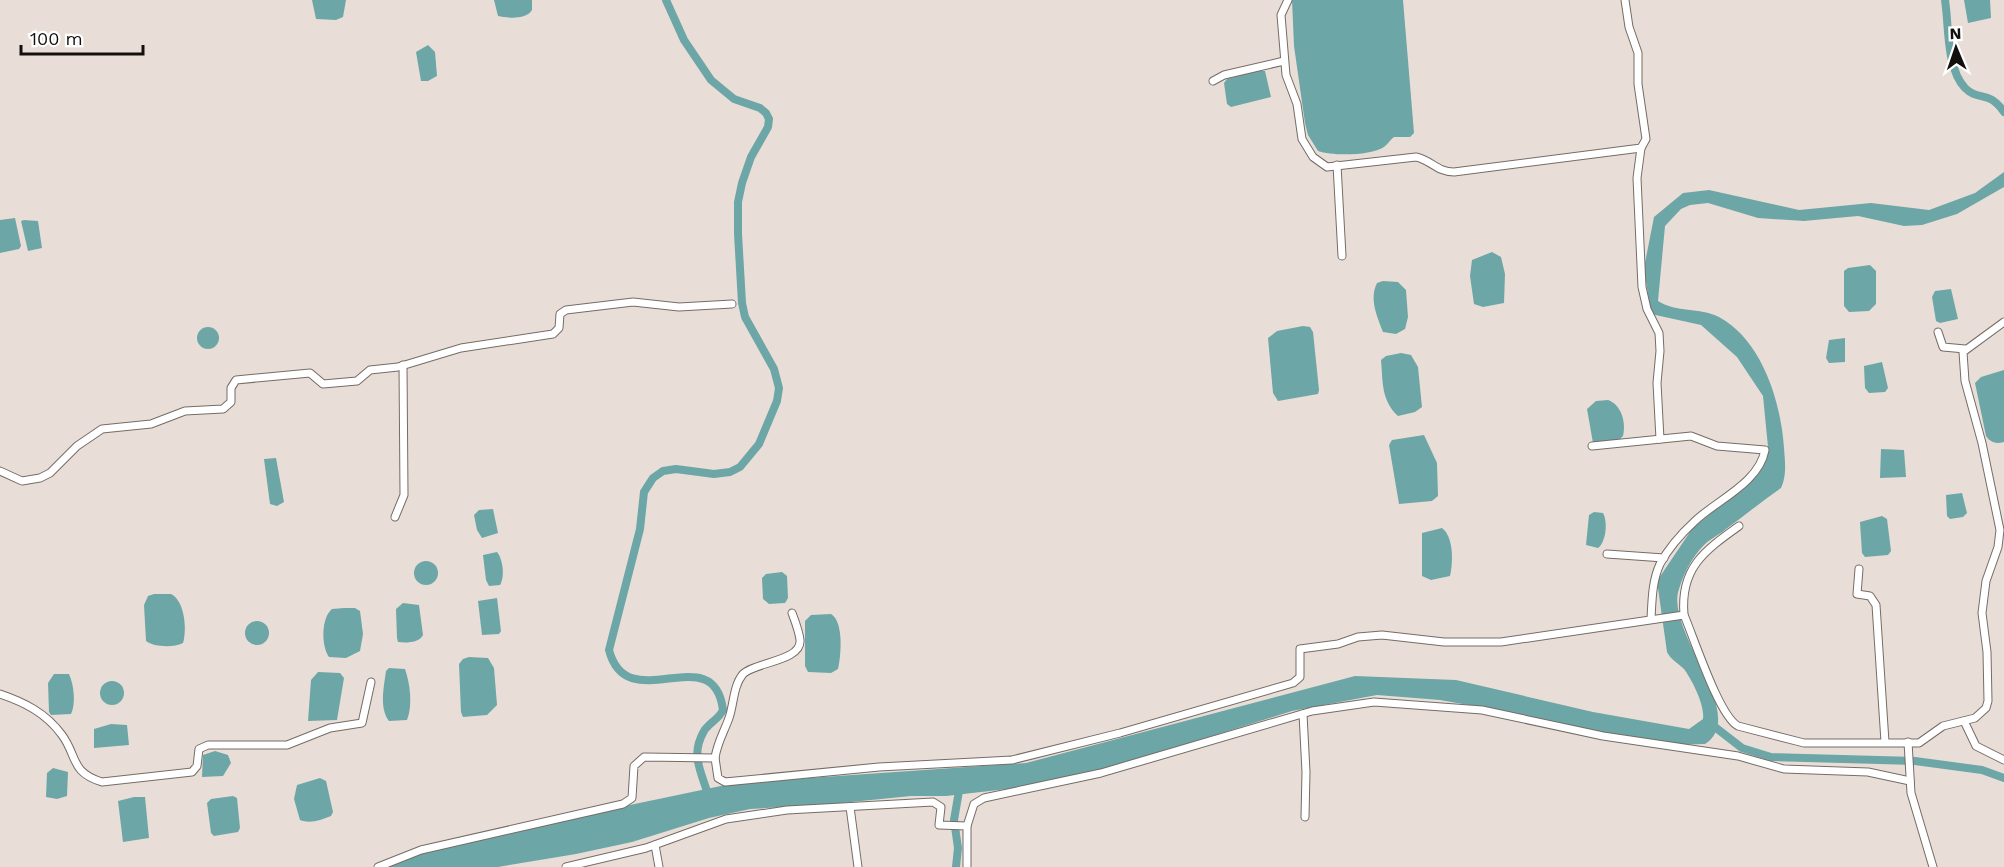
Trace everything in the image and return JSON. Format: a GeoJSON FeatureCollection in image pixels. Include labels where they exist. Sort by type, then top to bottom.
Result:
{"type":"FeatureCollection","features":[{"type":"Feature","properties":{"kind":"street"},"geometry":{"type":"LineString","coordinates":[[1288,0],[1281,15],[1284,61],[1307,149],[1320,164],[1336,165],[1410,156],[1423,159],[1440,171],[1454,172],[1641,148]]}},
{"type":"Feature","properties":{"kind":"street"},"geometry":{"type":"LineString","coordinates":[[1625,0],[1629,27],[1638,53],[1638,84],[1646,139],[1641,148],[1637,178],[1641,288],[1647,309],[1659,333],[1660,351],[1656,383],[1660,439]]}},
{"type":"Feature","properties":{"kind":"street"},"geometry":{"type":"LineString","coordinates":[[1213,81],[1224,75],[1284,61]]}},
{"type":"Feature","properties":{"kind":"street"},"geometry":{"type":"LineString","coordinates":[[1336,165],[1342,256]]}},
{"type":"Feature","properties":{"kind":"street"},"geometry":{"type":"LineString","coordinates":[[0,471],[22,481],[33,480],[50,473],[77,446],[102,429],[151,424],[185,411],[223,409],[231,402],[231,388],[236,380],[310,373],[323,384],[348,383],[357,381],[370,370],[403,365],[461,348],[553,334],[559,328],[560,314],[566,310],[633,302],[679,308],[732,304]]}},
{"type":"Feature","properties":{"kind":"street"},"geometry":{"type":"LineString","coordinates":[[1938,332],[1943,347],[1965,349],[2004,322]]}},
{"type":"Feature","properties":{"kind":"street"},"geometry":{"type":"LineString","coordinates":[[1739,526],[1704,552],[1693,567],[1684,590],[1681,615],[1731,722],[1804,743],[1885,742],[1908,745],[1919,743],[1943,726],[1975,718],[1986,708],[1988,701],[1987,652],[1982,613],[1986,581],[1998,547],[2000,530],[1982,443],[1965,381],[1963,366],[1965,349]]}},
{"type":"Feature","properties":{"kind":"street"},"geometry":{"type":"LineString","coordinates":[[395,517],[404,495],[403,365]]}},
{"type":"Feature","properties":{"kind":"street"},"geometry":{"type":"LineString","coordinates":[[1593,446],[1691,436],[1717,446],[1765,450],[1748,478],[1694,521],[1664,558],[1655,577],[1654,619]]}},
{"type":"Feature","properties":{"kind":"street"},"geometry":{"type":"LineString","coordinates":[[1607,554],[1664,558]]}},
{"type":"Feature","properties":{"kind":"street"},"geometry":{"type":"LineString","coordinates":[[1859,569],[1857,594],[1870,596],[1876,605],[1885,742]]}},
{"type":"Feature","properties":{"kind":"street"},"geometry":{"type":"LineString","coordinates":[[792,613],[799,646],[792,654],[746,671],[738,680],[730,716],[712,757],[718,778],[725,782],[879,767],[1012,760],[1120,733],[1293,683],[1300,677],[1299,651],[1309,647],[1338,644],[1358,637],[1382,635],[1444,642],[1501,642],[1681,615]]}},
{"type":"Feature","properties":{"kind":"street"},"geometry":{"type":"LineString","coordinates":[[0,694],[40,713],[63,736],[75,766],[93,779],[102,782],[192,772],[197,766],[199,749],[208,745],[287,746],[330,728],[362,723],[370,682]]}},
{"type":"Feature","properties":{"kind":"street"},"geometry":{"type":"LineString","coordinates":[[967,867],[965,826],[974,804],[984,798],[1101,773],[1303,714],[1374,702],[1458,707],[1603,736],[1738,756],[1784,769],[1868,772],[1910,781]]}},
{"type":"Feature","properties":{"kind":"street"},"geometry":{"type":"LineString","coordinates":[[1303,714],[1306,772],[1305,817]]}},
{"type":"Feature","properties":{"kind":"street"},"geometry":{"type":"LineString","coordinates":[[1964,721],[1976,746],[2004,760]]}},
{"type":"Feature","properties":{"kind":"street"},"geometry":{"type":"LineString","coordinates":[[1908,745],[1910,781],[1922,836],[1933,867]]}},
{"type":"Feature","properties":{"kind":"street"},"geometry":{"type":"LineString","coordinates":[[378,867],[421,850],[623,804],[632,798],[634,766],[639,759],[712,757]]}},
{"type":"Feature","properties":{"kind":"street"},"geometry":{"type":"LineString","coordinates":[[566,867],[655,845],[726,819],[787,810],[933,802],[941,807],[939,825],[965,826]]}},
{"type":"Feature","properties":{"kind":"street"},"geometry":{"type":"LineString","coordinates":[[850,807],[858,867]]}},
{"type":"Feature","properties":{"kind":"street"},"geometry":{"type":"LineString","coordinates":[[655,845],[659,867]]}},
{"type":"Feature","properties":{"kind":"water"},"geometry":{"type":"Polygon","coordinates":[[[312,0],[346,0],[343,17],[336,20],[316,19],[312,0]]]}},
{"type":"Feature","properties":{"kind":"water"},"geometry":{"type":"Polygon","coordinates":[[[494,0],[532,0],[532,10],[521,17],[498,16],[494,0]]]}},
{"type":"Feature","properties":{"kind":"water"},"geometry":{"type":"Polygon","coordinates":[[[1292,0],[1403,0],[1414,133],[1410,137],[1394,137],[1384,147],[1361,154],[1318,151],[1308,135],[1305,123],[1294,46],[1292,0]]]}},
{"type":"Feature","properties":{"kind":"water"},"geometry":{"type":"Polygon","coordinates":[[[1964,0],[1990,0],[1991,18],[1968,23],[1964,0]]]}},
{"type":"Feature","properties":{"kind":"water"},"geometry":{"type":"Polygon","coordinates":[[[428,45],[435,52],[437,76],[428,81],[421,81],[416,52],[428,45]]]}},
{"type":"Feature","properties":{"kind":"water"},"geometry":{"type":"Polygon","coordinates":[[[1265,71],[1271,97],[1231,107],[1227,104],[1224,83],[1227,79],[1265,71]]]}},
{"type":"Feature","properties":{"kind":"water"},"geometry":{"type":"Polygon","coordinates":[[[2004,172],[2004,187],[1957,214],[1922,225],[1904,226],[1858,216],[1804,221],[1758,218],[1708,203],[1690,205],[1681,209],[1665,226],[1658,301],[1665,305],[1719,317],[1734,327],[1747,341],[1758,356],[1773,392],[1779,411],[1784,453],[1785,473],[1781,488],[1704,545],[1689,565],[1679,589],[1678,607],[1683,627],[1713,693],[1718,713],[1716,731],[1705,744],[1667,745],[1510,717],[1474,706],[1440,700],[1377,695],[1292,711],[1117,766],[1041,785],[946,796],[911,796],[750,809],[709,818],[632,842],[498,867],[382,867],[449,843],[735,783],[1026,763],[1355,676],[1456,680],[1593,712],[1689,729],[1703,719],[1702,707],[1684,669],[1667,652],[1657,581],[1692,529],[1757,475],[1768,447],[1763,396],[1737,357],[1701,325],[1651,314],[1644,268],[1654,217],[1683,193],[1709,190],[1799,210],[1871,203],[1929,210],[1975,193],[2004,172]]]}},
{"type":"Feature","properties":{"kind":"water"},"geometry":{"type":"Polygon","coordinates":[[[15,218],[21,246],[19,249],[0,253],[0,220],[15,218]]]}},
{"type":"Feature","properties":{"kind":"water"},"geometry":{"type":"Polygon","coordinates":[[[21,221],[38,221],[42,248],[28,251],[21,221]]]}},
{"type":"Feature","properties":{"kind":"water"},"geometry":{"type":"Polygon","coordinates":[[[1492,252],[1501,257],[1505,274],[1504,303],[1483,307],[1474,304],[1470,276],[1472,260],[1492,252]]]}},
{"type":"Feature","properties":{"kind":"water"},"geometry":{"type":"Polygon","coordinates":[[[1870,265],[1876,271],[1876,304],[1869,311],[1849,312],[1844,306],[1844,271],[1848,268],[1870,265]]]}},
{"type":"Feature","properties":{"kind":"water"},"geometry":{"type":"Polygon","coordinates":[[[1398,282],[1406,290],[1408,317],[1405,329],[1396,334],[1383,332],[1375,308],[1375,289],[1377,283],[1398,282]]]}},
{"type":"Feature","properties":{"kind":"water"},"geometry":{"type":"Polygon","coordinates":[[[1951,289],[1958,319],[1940,323],[1936,321],[1932,297],[1935,291],[1951,289]]]}},
{"type":"Feature","properties":{"kind":"water"},"geometry":{"type":"Polygon","coordinates":[[[1303,326],[1310,327],[1313,332],[1318,394],[1278,401],[1273,393],[1268,338],[1277,331],[1303,326]]]}},
{"type":"Feature","properties":{"kind":"water"},"geometry":{"type":"Polygon","coordinates":[[[208,327],[216,330],[219,338],[216,346],[208,349],[200,346],[197,338],[200,330],[208,327]]]}},
{"type":"Feature","properties":{"kind":"water"},"geometry":{"type":"Polygon","coordinates":[[[1845,338],[1845,362],[1829,363],[1826,358],[1829,340],[1845,338]]]}},
{"type":"Feature","properties":{"kind":"water"},"geometry":{"type":"Polygon","coordinates":[[[1401,353],[1411,355],[1418,367],[1422,407],[1415,412],[1398,416],[1388,404],[1381,360],[1386,356],[1401,353]]]}},
{"type":"Feature","properties":{"kind":"water"},"geometry":{"type":"Polygon","coordinates":[[[1882,362],[1888,388],[1885,392],[1869,393],[1865,388],[1864,366],[1882,362]]]}},
{"type":"Feature","properties":{"kind":"water"},"geometry":{"type":"Polygon","coordinates":[[[2004,370],[2004,442],[1996,443],[1986,436],[1975,383],[1981,377],[2004,370]]]}},
{"type":"Feature","properties":{"kind":"water"},"geometry":{"type":"Polygon","coordinates":[[[1608,400],[1620,410],[1624,426],[1623,436],[1619,440],[1593,443],[1587,409],[1596,401],[1608,400]]]}},
{"type":"Feature","properties":{"kind":"water"},"geometry":{"type":"Polygon","coordinates":[[[1424,435],[1437,463],[1438,496],[1432,501],[1399,504],[1389,445],[1392,440],[1424,435]]]}},
{"type":"Feature","properties":{"kind":"water"},"geometry":{"type":"Polygon","coordinates":[[[1881,449],[1904,450],[1906,477],[1880,478],[1881,449]]]}},
{"type":"Feature","properties":{"kind":"water"},"geometry":{"type":"Polygon","coordinates":[[[276,458],[284,502],[277,506],[270,504],[264,459],[276,458]]]}},
{"type":"Feature","properties":{"kind":"water"},"geometry":{"type":"Polygon","coordinates":[[[1962,493],[1967,513],[1963,517],[1950,519],[1947,516],[1946,495],[1962,493]]]}},
{"type":"Feature","properties":{"kind":"water"},"geometry":{"type":"Polygon","coordinates":[[[493,509],[498,533],[482,538],[477,530],[474,515],[479,510],[493,509]]]}},
{"type":"Feature","properties":{"kind":"water"},"geometry":{"type":"Polygon","coordinates":[[[1594,512],[1603,513],[1605,521],[1604,537],[1598,548],[1586,545],[1589,515],[1594,512]]]}},
{"type":"Feature","properties":{"kind":"water"},"geometry":{"type":"Polygon","coordinates":[[[1882,516],[1887,519],[1891,551],[1888,555],[1865,557],[1862,553],[1860,522],[1882,516]]]}},
{"type":"Feature","properties":{"kind":"water"},"geometry":{"type":"Polygon","coordinates":[[[1442,528],[1451,544],[1450,576],[1431,580],[1422,576],[1422,533],[1442,528]]]}},
{"type":"Feature","properties":{"kind":"water"},"geometry":{"type":"Polygon","coordinates":[[[497,552],[502,563],[502,582],[500,585],[489,586],[486,580],[483,555],[497,552]]]}},
{"type":"Feature","properties":{"kind":"water"},"geometry":{"type":"Polygon","coordinates":[[[426,561],[434,565],[438,573],[434,581],[426,585],[418,581],[414,573],[418,565],[426,561]]]}},
{"type":"Feature","properties":{"kind":"water"},"geometry":{"type":"Polygon","coordinates":[[[782,572],[787,576],[788,598],[785,603],[769,604],[763,599],[762,578],[766,574],[782,572]]]}},
{"type":"Feature","properties":{"kind":"water"},"geometry":{"type":"Polygon","coordinates":[[[171,594],[179,603],[185,624],[183,643],[164,646],[146,641],[144,605],[148,596],[171,594]]]}},
{"type":"Feature","properties":{"kind":"water"},"geometry":{"type":"Polygon","coordinates":[[[497,598],[501,631],[499,634],[482,635],[478,601],[497,598]]]}},
{"type":"Feature","properties":{"kind":"water"},"geometry":{"type":"Polygon","coordinates":[[[403,603],[419,605],[423,635],[415,641],[398,642],[396,609],[403,603]]]}},
{"type":"Feature","properties":{"kind":"water"},"geometry":{"type":"Polygon","coordinates":[[[355,608],[360,611],[363,634],[360,651],[346,658],[329,657],[325,646],[324,625],[332,609],[355,608]]]}},
{"type":"Feature","properties":{"kind":"water"},"geometry":{"type":"Polygon","coordinates":[[[831,614],[840,631],[841,648],[838,669],[831,673],[808,672],[805,666],[805,621],[811,615],[831,614]]]}},
{"type":"Feature","properties":{"kind":"water"},"geometry":{"type":"Polygon","coordinates":[[[257,621],[262,622],[268,628],[268,638],[262,644],[257,645],[252,644],[246,638],[245,633],[246,628],[252,622],[257,621]]]}},
{"type":"Feature","properties":{"kind":"water"},"geometry":{"type":"Polygon","coordinates":[[[488,658],[494,668],[497,705],[487,715],[463,717],[461,712],[459,664],[463,659],[488,658]]]}},
{"type":"Feature","properties":{"kind":"water"},"geometry":{"type":"Polygon","coordinates":[[[389,668],[405,669],[410,694],[407,720],[389,721],[386,716],[383,690],[386,671],[389,668]]]}},
{"type":"Feature","properties":{"kind":"water"},"geometry":{"type":"Polygon","coordinates":[[[318,672],[340,673],[344,678],[337,720],[308,721],[311,680],[318,672]]]}},
{"type":"Feature","properties":{"kind":"water"},"geometry":{"type":"Polygon","coordinates":[[[54,674],[69,674],[74,694],[71,714],[51,715],[49,712],[48,683],[54,674]]]}},
{"type":"Feature","properties":{"kind":"water"},"geometry":{"type":"Polygon","coordinates":[[[112,681],[120,685],[124,693],[120,701],[112,705],[104,701],[100,693],[104,685],[112,681]]]}},
{"type":"Feature","properties":{"kind":"water"},"geometry":{"type":"Polygon","coordinates":[[[111,724],[127,725],[129,745],[94,748],[94,729],[111,724]]]}},
{"type":"Feature","properties":{"kind":"water"},"geometry":{"type":"Polygon","coordinates":[[[215,751],[228,755],[231,763],[223,776],[202,777],[203,755],[215,751]]]}},
{"type":"Feature","properties":{"kind":"water"},"geometry":{"type":"Polygon","coordinates":[[[53,768],[68,772],[67,796],[57,799],[46,797],[47,773],[53,768]]]}},
{"type":"Feature","properties":{"kind":"water"},"geometry":{"type":"Polygon","coordinates":[[[320,778],[326,781],[333,812],[331,816],[319,820],[308,822],[300,820],[294,799],[297,785],[320,778]]]}},
{"type":"Feature","properties":{"kind":"water"},"geometry":{"type":"Polygon","coordinates":[[[233,796],[237,798],[240,828],[238,832],[214,836],[211,833],[207,803],[211,799],[233,796]]]}},
{"type":"Feature","properties":{"kind":"water"},"geometry":{"type":"Polygon","coordinates":[[[145,797],[149,838],[123,842],[118,801],[145,797]]]}},
{"type":"Feature","properties":{"kind":"waterway"},"geometry":{"type":"LineString","coordinates":[[666,0],[684,40],[711,80],[734,99],[760,108],[769,119],[768,127],[751,157],[742,183],[738,202],[738,234],[742,303],[745,317],[774,369],[779,388],[777,401],[759,444],[740,467],[730,472],[714,474],[676,469],[663,471],[653,478],[644,492],[640,529],[609,650],[619,670],[633,678],[704,679],[716,689],[723,710],[704,731],[697,757],[709,799]]}},
{"type":"Feature","properties":{"kind":"waterway"},"geometry":{"type":"LineString","coordinates":[[1945,0],[1951,58],[1959,80],[1970,92],[1988,98],[2004,112]]}},
{"type":"Feature","properties":{"kind":"waterway"},"geometry":{"type":"LineString","coordinates":[[1711,724],[1742,748],[1771,757],[1915,761],[1982,770],[2004,778]]}},
{"type":"Feature","properties":{"kind":"waterway"},"geometry":{"type":"LineString","coordinates":[[956,867],[958,848],[954,820],[960,785]]}}]}
